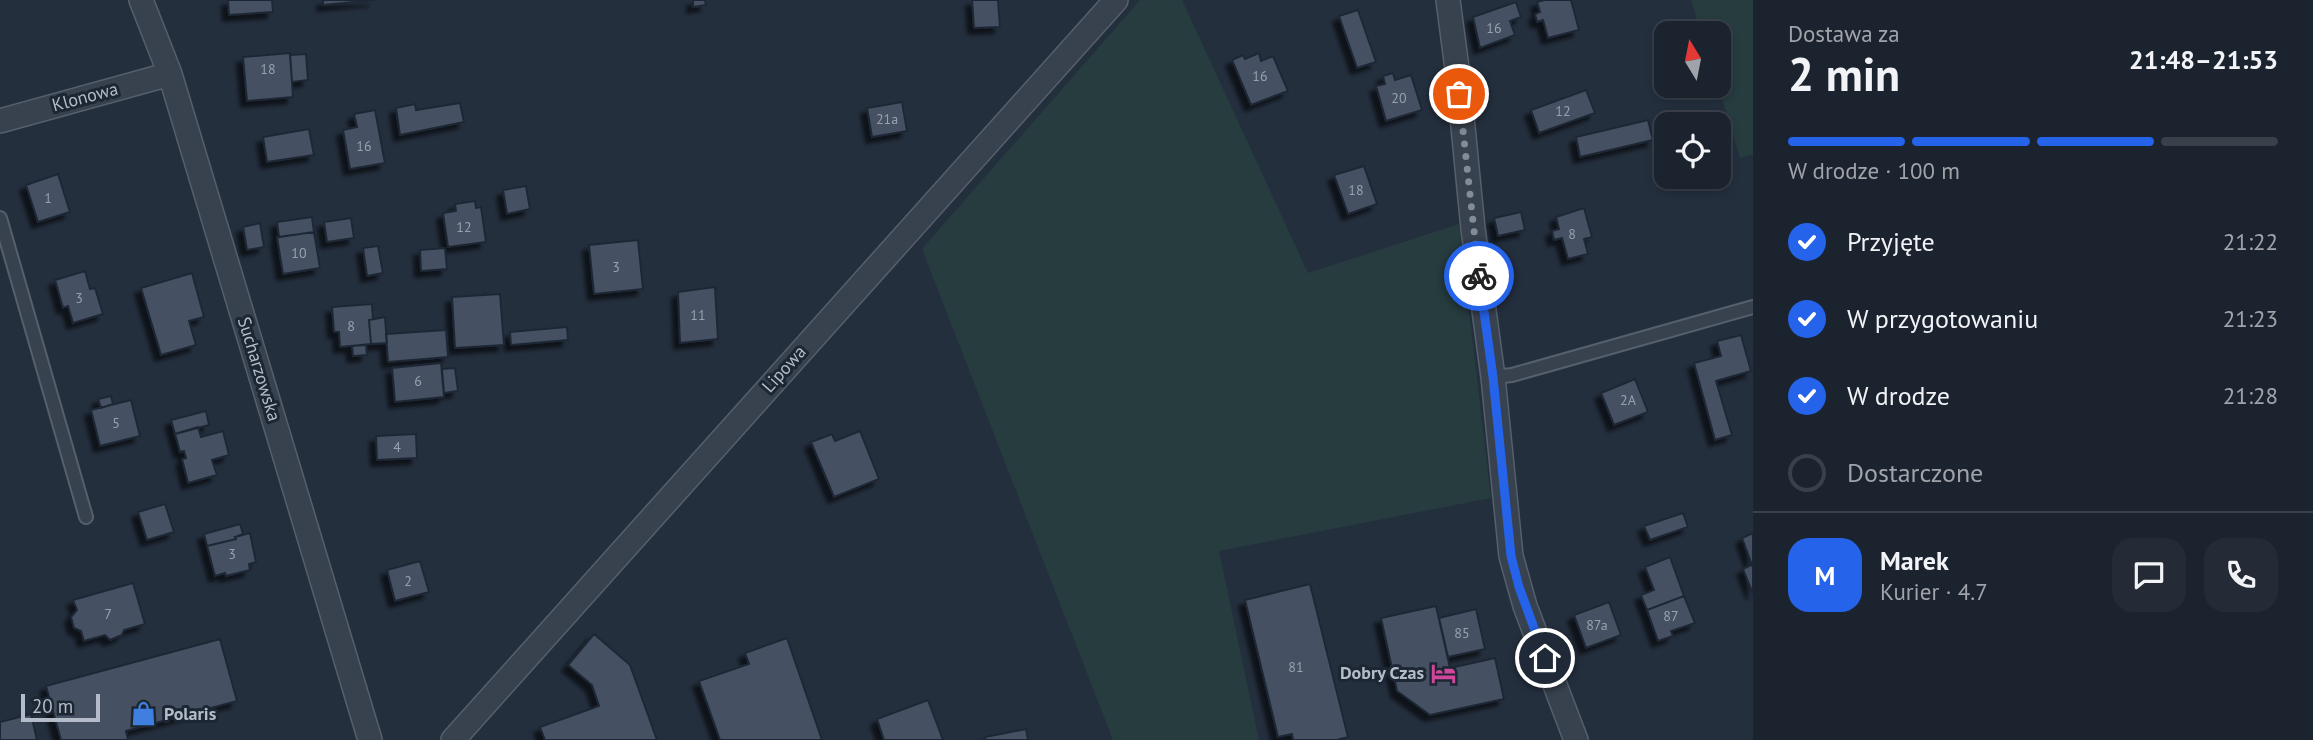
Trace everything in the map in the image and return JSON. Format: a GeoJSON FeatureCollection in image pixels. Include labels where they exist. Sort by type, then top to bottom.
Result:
{"type":"FeatureCollection","features":[{"type":"Feature","properties":{"kind":"street","name":"Sucharzowska"},"geometry":{"type":"LineString","coordinates":[[141,0],[170,74],[370,740]]}},
{"type":"Feature","properties":{"kind":"street","name":"Lipowa"},"geometry":{"type":"LineString","coordinates":[[453,740],[1116,0]]}},
{"type":"Feature","properties":{"kind":"street"},"geometry":{"type":"LineString","coordinates":[[1448,0],[1473,229],[1493,377],[1509,541],[1515,574],[1576,740]]}},
{"type":"Feature","properties":{"kind":"street","name":"Klonowa"},"geometry":{"type":"LineString","coordinates":[[0,121],[170,74]]}},
{"type":"Feature","properties":{"kind":"lane"},"geometry":{"type":"LineString","coordinates":[[0,218],[86,517]]}},
{"type":"Feature","properties":{"kind":"lane"},"geometry":{"type":"LineString","coordinates":[[1493,377],[1512,375],[1753,307]]}},
{"type":"Feature","properties":{"kind":"green space"},"geometry":{"type":"Polygon","coordinates":[[[1140,0],[1182,0],[1308,273],[1459,224],[1491,498],[1219,551],[1259,740],[1113,740],[922,249],[1140,0]]]}},
{"type":"Feature","properties":{"kind":"green space"},"geometry":{"type":"Polygon","coordinates":[[[1691,0],[1753,0],[1753,154],[1740,158],[1731,129],[1731,112],[1726,112],[1722,98],[1731,98],[1731,21],[1697,21],[1691,0]]]}},
{"type":"Feature","properties":{"kind":"building"},"geometry":{"type":"Polygon","coordinates":[[[228,0],[272,0],[273,12],[229,15],[228,0]]]}},
{"type":"Feature","properties":{"kind":"building"},"geometry":{"type":"Polygon","coordinates":[[[323,0],[375,0],[323,5],[323,0]]]}},
{"type":"Feature","properties":{"kind":"building"},"geometry":{"type":"Polygon","coordinates":[[[693,0],[705,0],[706,5],[693,7],[693,0]]]}},
{"type":"Feature","properties":{"kind":"building"},"geometry":{"type":"Polygon","coordinates":[[[972,0],[998,0],[1000,27],[974,28],[972,0]]]}},
{"type":"Feature","properties":{"kind":"building"},"geometry":{"type":"Polygon","coordinates":[[[1571,0],[1579,30],[1548,38],[1543,20],[1537,22],[1535,14],[1540,12],[1537,2],[1571,0]]]}},
{"type":"Feature","properties":{"kind":"building"},"geometry":{"type":"Polygon","coordinates":[[[1516,2],[1521,17],[1510,21],[1515,35],[1480,48],[1473,17],[1516,2]]]}},
{"type":"Feature","properties":{"kind":"building"},"geometry":{"type":"Polygon","coordinates":[[[1358,10],[1376,62],[1357,68],[1339,16],[1358,10]]]}},
{"type":"Feature","properties":{"kind":"building"},"geometry":{"type":"Polygon","coordinates":[[[290,53],[293,97],[247,101],[243,57],[290,53]]]}},
{"type":"Feature","properties":{"kind":"building"},"geometry":{"type":"Polygon","coordinates":[[[1259,53],[1261,61],[1273,56],[1288,91],[1251,105],[1232,60],[1243,55],[1245,59],[1259,53]]]}},
{"type":"Feature","properties":{"kind":"building"},"geometry":{"type":"Polygon","coordinates":[[[306,54],[308,80],[292,82],[290,55],[306,54]]]}},
{"type":"Feature","properties":{"kind":"building"},"geometry":{"type":"Polygon","coordinates":[[[1393,73],[1395,80],[1411,75],[1422,110],[1386,121],[1376,86],[1385,84],[1383,76],[1393,73]]]}},
{"type":"Feature","properties":{"kind":"building"},"geometry":{"type":"Polygon","coordinates":[[[1586,90],[1595,113],[1539,133],[1531,110],[1586,90]]]}},
{"type":"Feature","properties":{"kind":"building"},"geometry":{"type":"Polygon","coordinates":[[[902,102],[907,131],[872,137],[867,108],[902,102]]]}},
{"type":"Feature","properties":{"kind":"building"},"geometry":{"type":"Polygon","coordinates":[[[460,103],[464,122],[400,135],[396,108],[415,104],[416,110],[460,103]]]}},
{"type":"Feature","properties":{"kind":"building"},"geometry":{"type":"Polygon","coordinates":[[[375,110],[385,163],[350,169],[343,130],[357,127],[354,114],[375,110]]]}},
{"type":"Feature","properties":{"kind":"building"},"geometry":{"type":"Polygon","coordinates":[[[1648,120],[1653,140],[1580,157],[1576,137],[1648,120]]]}},
{"type":"Feature","properties":{"kind":"building"},"geometry":{"type":"Polygon","coordinates":[[[309,129],[314,155],[267,162],[263,137],[309,129]]]}},
{"type":"Feature","properties":{"kind":"building"},"geometry":{"type":"Polygon","coordinates":[[[1364,166],[1377,204],[1348,214],[1334,175],[1364,166]]]}},
{"type":"Feature","properties":{"kind":"building"},"geometry":{"type":"Polygon","coordinates":[[[58,174],[70,212],[38,222],[26,185],[58,174]]]}},
{"type":"Feature","properties":{"kind":"building"},"geometry":{"type":"Polygon","coordinates":[[[526,186],[530,209],[507,214],[503,190],[526,186]]]}},
{"type":"Feature","properties":{"kind":"building"},"geometry":{"type":"Polygon","coordinates":[[[475,201],[476,208],[481,207],[486,242],[448,247],[443,213],[456,211],[455,204],[475,201]]]}},
{"type":"Feature","properties":{"kind":"building"},"geometry":{"type":"Polygon","coordinates":[[[1584,208],[1592,237],[1584,239],[1588,254],[1568,259],[1562,238],[1554,240],[1552,231],[1559,229],[1556,217],[1584,208]]]}},
{"type":"Feature","properties":{"kind":"building"},"geometry":{"type":"Polygon","coordinates":[[[1521,212],[1525,230],[1498,236],[1494,218],[1521,212]]]}},
{"type":"Feature","properties":{"kind":"building"},"geometry":{"type":"Polygon","coordinates":[[[312,217],[314,232],[279,237],[277,222],[312,217]]]}},
{"type":"Feature","properties":{"kind":"building"},"geometry":{"type":"Polygon","coordinates":[[[351,218],[354,238],[327,242],[324,222],[351,218]]]}},
{"type":"Feature","properties":{"kind":"building"},"geometry":{"type":"Polygon","coordinates":[[[260,223],[264,247],[247,250],[243,227],[260,223]]]}},
{"type":"Feature","properties":{"kind":"building"},"geometry":{"type":"Polygon","coordinates":[[[314,232],[320,268],[283,274],[277,237],[314,232]]]}},
{"type":"Feature","properties":{"kind":"building"},"geometry":{"type":"Polygon","coordinates":[[[638,240],[643,289],[594,294],[589,245],[638,240]]]}},
{"type":"Feature","properties":{"kind":"building"},"geometry":{"type":"Polygon","coordinates":[[[378,246],[383,273],[367,276],[363,248],[378,246]]]}},
{"type":"Feature","properties":{"kind":"building"},"geometry":{"type":"Polygon","coordinates":[[[445,248],[447,269],[421,271],[420,250],[445,248]]]}},
{"type":"Feature","properties":{"kind":"building"},"geometry":{"type":"Polygon","coordinates":[[[85,271],[90,289],[95,288],[103,314],[73,323],[68,306],[63,308],[55,280],[85,271]]]}},
{"type":"Feature","properties":{"kind":"building"},"geometry":{"type":"Polygon","coordinates":[[[192,273],[204,317],[189,321],[196,345],[161,355],[141,288],[192,273]]]}},
{"type":"Feature","properties":{"kind":"building"},"geometry":{"type":"Polygon","coordinates":[[[715,287],[718,339],[680,343],[678,292],[715,287]]]}},
{"type":"Feature","properties":{"kind":"building"},"geometry":{"type":"Polygon","coordinates":[[[500,294],[504,345],[455,348],[452,297],[500,294]]]}},
{"type":"Feature","properties":{"kind":"building"},"geometry":{"type":"Polygon","coordinates":[[[372,304],[373,320],[369,320],[371,344],[340,347],[339,332],[334,332],[332,307],[372,304]]]}},
{"type":"Feature","properties":{"kind":"building"},"geometry":{"type":"Polygon","coordinates":[[[385,317],[387,343],[371,344],[369,320],[385,317]]]}},
{"type":"Feature","properties":{"kind":"building"},"geometry":{"type":"Polygon","coordinates":[[[567,327],[568,340],[511,345],[510,332],[567,327]]]}},
{"type":"Feature","properties":{"kind":"building"},"geometry":{"type":"Polygon","coordinates":[[[446,330],[448,357],[388,362],[386,334],[446,330]]]}},
{"type":"Feature","properties":{"kind":"building"},"geometry":{"type":"Polygon","coordinates":[[[1741,335],[1751,371],[1716,381],[1732,435],[1715,440],[1694,363],[1721,356],[1717,341],[1741,335]]]}},
{"type":"Feature","properties":{"kind":"building"},"geometry":{"type":"Polygon","coordinates":[[[366,345],[367,355],[353,356],[352,346],[366,345]]]}},
{"type":"Feature","properties":{"kind":"building"},"geometry":{"type":"Polygon","coordinates":[[[441,363],[444,397],[395,402],[392,368],[441,363]]]}},
{"type":"Feature","properties":{"kind":"building"},"geometry":{"type":"Polygon","coordinates":[[[455,368],[458,391],[444,393],[442,369],[455,368]]]}},
{"type":"Feature","properties":{"kind":"building"},"geometry":{"type":"Polygon","coordinates":[[[1635,379],[1648,412],[1614,425],[1601,393],[1635,379]]]}},
{"type":"Feature","properties":{"kind":"building"},"geometry":{"type":"Polygon","coordinates":[[[111,396],[113,404],[101,408],[98,399],[111,396]]]}},
{"type":"Feature","properties":{"kind":"building"},"geometry":{"type":"Polygon","coordinates":[[[131,400],[140,436],[100,446],[91,410],[131,400]]]}},
{"type":"Feature","properties":{"kind":"building"},"geometry":{"type":"Polygon","coordinates":[[[206,411],[209,425],[175,434],[171,420],[206,411]]]}},
{"type":"Feature","properties":{"kind":"building"},"geometry":{"type":"Polygon","coordinates":[[[198,427],[201,437],[223,431],[229,455],[212,460],[217,475],[188,483],[182,459],[186,458],[184,451],[180,452],[175,434],[198,427]]]}},
{"type":"Feature","properties":{"kind":"building"},"geometry":{"type":"Polygon","coordinates":[[[860,431],[879,479],[834,497],[811,442],[832,434],[835,441],[860,431]]]}},
{"type":"Feature","properties":{"kind":"building"},"geometry":{"type":"Polygon","coordinates":[[[416,434],[417,458],[377,460],[376,436],[416,434]]]}},
{"type":"Feature","properties":{"kind":"building"},"geometry":{"type":"Polygon","coordinates":[[[165,504],[174,532],[147,540],[138,512],[165,504]]]}},
{"type":"Feature","properties":{"kind":"building"},"geometry":{"type":"Polygon","coordinates":[[[1683,513],[1688,527],[1650,540],[1644,526],[1683,513]]]}},
{"type":"Feature","properties":{"kind":"building"},"geometry":{"type":"Polygon","coordinates":[[[240,524],[243,534],[235,537],[236,539],[207,546],[204,534],[240,524]]]}},
{"type":"Feature","properties":{"kind":"building"},"geometry":{"type":"Polygon","coordinates":[[[250,533],[256,562],[249,564],[250,570],[215,576],[207,546],[250,533]]]}},
{"type":"Feature","properties":{"kind":"building"},"geometry":{"type":"Polygon","coordinates":[[[1753,533],[1753,564],[1752,565],[1742,538],[1753,533]]]}},
{"type":"Feature","properties":{"kind":"building"},"geometry":{"type":"Polygon","coordinates":[[[1670,557],[1684,596],[1647,610],[1641,595],[1654,590],[1645,567],[1670,557]]]}},
{"type":"Feature","properties":{"kind":"building"},"geometry":{"type":"Polygon","coordinates":[[[420,561],[429,592],[395,601],[387,570],[420,561]]]}},
{"type":"Feature","properties":{"kind":"building"},"geometry":{"type":"Polygon","coordinates":[[[1753,564],[1753,594],[1743,569],[1753,564]]]}},
{"type":"Feature","properties":{"kind":"building"},"geometry":{"type":"Polygon","coordinates":[[[133,583],[145,624],[124,630],[122,635],[110,640],[105,635],[84,641],[81,631],[74,628],[71,617],[77,610],[73,600],[133,583]]]}},
{"type":"Feature","properties":{"kind":"building"},"geometry":{"type":"Polygon","coordinates":[[[1310,584],[1348,737],[1337,740],[1293,740],[1292,734],[1278,737],[1245,600],[1310,584]]]}},
{"type":"Feature","properties":{"kind":"building"},"geometry":{"type":"Polygon","coordinates":[[[1684,596],[1695,623],[1671,631],[1673,636],[1658,641],[1647,610],[1684,596]]]}},
{"type":"Feature","properties":{"kind":"building"},"geometry":{"type":"Polygon","coordinates":[[[1609,602],[1621,635],[1586,648],[1574,615],[1609,602]]]}},
{"type":"Feature","properties":{"kind":"building"},"geometry":{"type":"Polygon","coordinates":[[[1436,606],[1450,668],[1495,658],[1504,699],[1430,715],[1397,691],[1381,618],[1436,606]]]}},
{"type":"Feature","properties":{"kind":"building"},"geometry":{"type":"Polygon","coordinates":[[[1476,609],[1485,649],[1448,657],[1439,618],[1476,609]]]}},
{"type":"Feature","properties":{"kind":"building"},"geometry":{"type":"Polygon","coordinates":[[[594,634],[630,665],[657,740],[545,740],[540,727],[599,706],[592,685],[568,665],[594,634]]]}},
{"type":"Feature","properties":{"kind":"building"},"geometry":{"type":"Polygon","coordinates":[[[787,638],[822,740],[720,740],[699,681],[749,664],[745,653],[787,638]]]}},
{"type":"Feature","properties":{"kind":"building"},"geometry":{"type":"Polygon","coordinates":[[[220,639],[237,701],[126,731],[128,740],[61,740],[46,686],[220,639]]]}},
{"type":"Feature","properties":{"kind":"building"},"geometry":{"type":"Polygon","coordinates":[[[928,700],[943,740],[884,740],[877,719],[928,700]]]}},
{"type":"Feature","properties":{"kind":"building"},"geometry":{"type":"Polygon","coordinates":[[[31,714],[37,740],[0,740],[0,722],[31,714]]]}},
{"type":"Feature","properties":{"kind":"building"},"geometry":{"type":"Polygon","coordinates":[[[1026,729],[1028,740],[986,740],[985,737],[1026,729]]]}},
{"type":"Feature","properties":{"kind":"way so far"},"geometry":{"type":"LineString","coordinates":[[1459,94],[1479,276]]}},
{"type":"Feature","properties":{"kind":"place","name":"Dobry Czas"},"geometry":{"type":"Point","coordinates":[1444,673]}},
{"type":"Feature","properties":{"kind":"place","name":"Polaris"},"geometry":{"type":"Point","coordinates":[144,714]}},
{"type":"Feature","properties":{"kind":"route"},"geometry":{"type":"LineString","coordinates":[[1479,276],[1493,377],[1511,556],[1525,606],[1545,658]]}}]}
